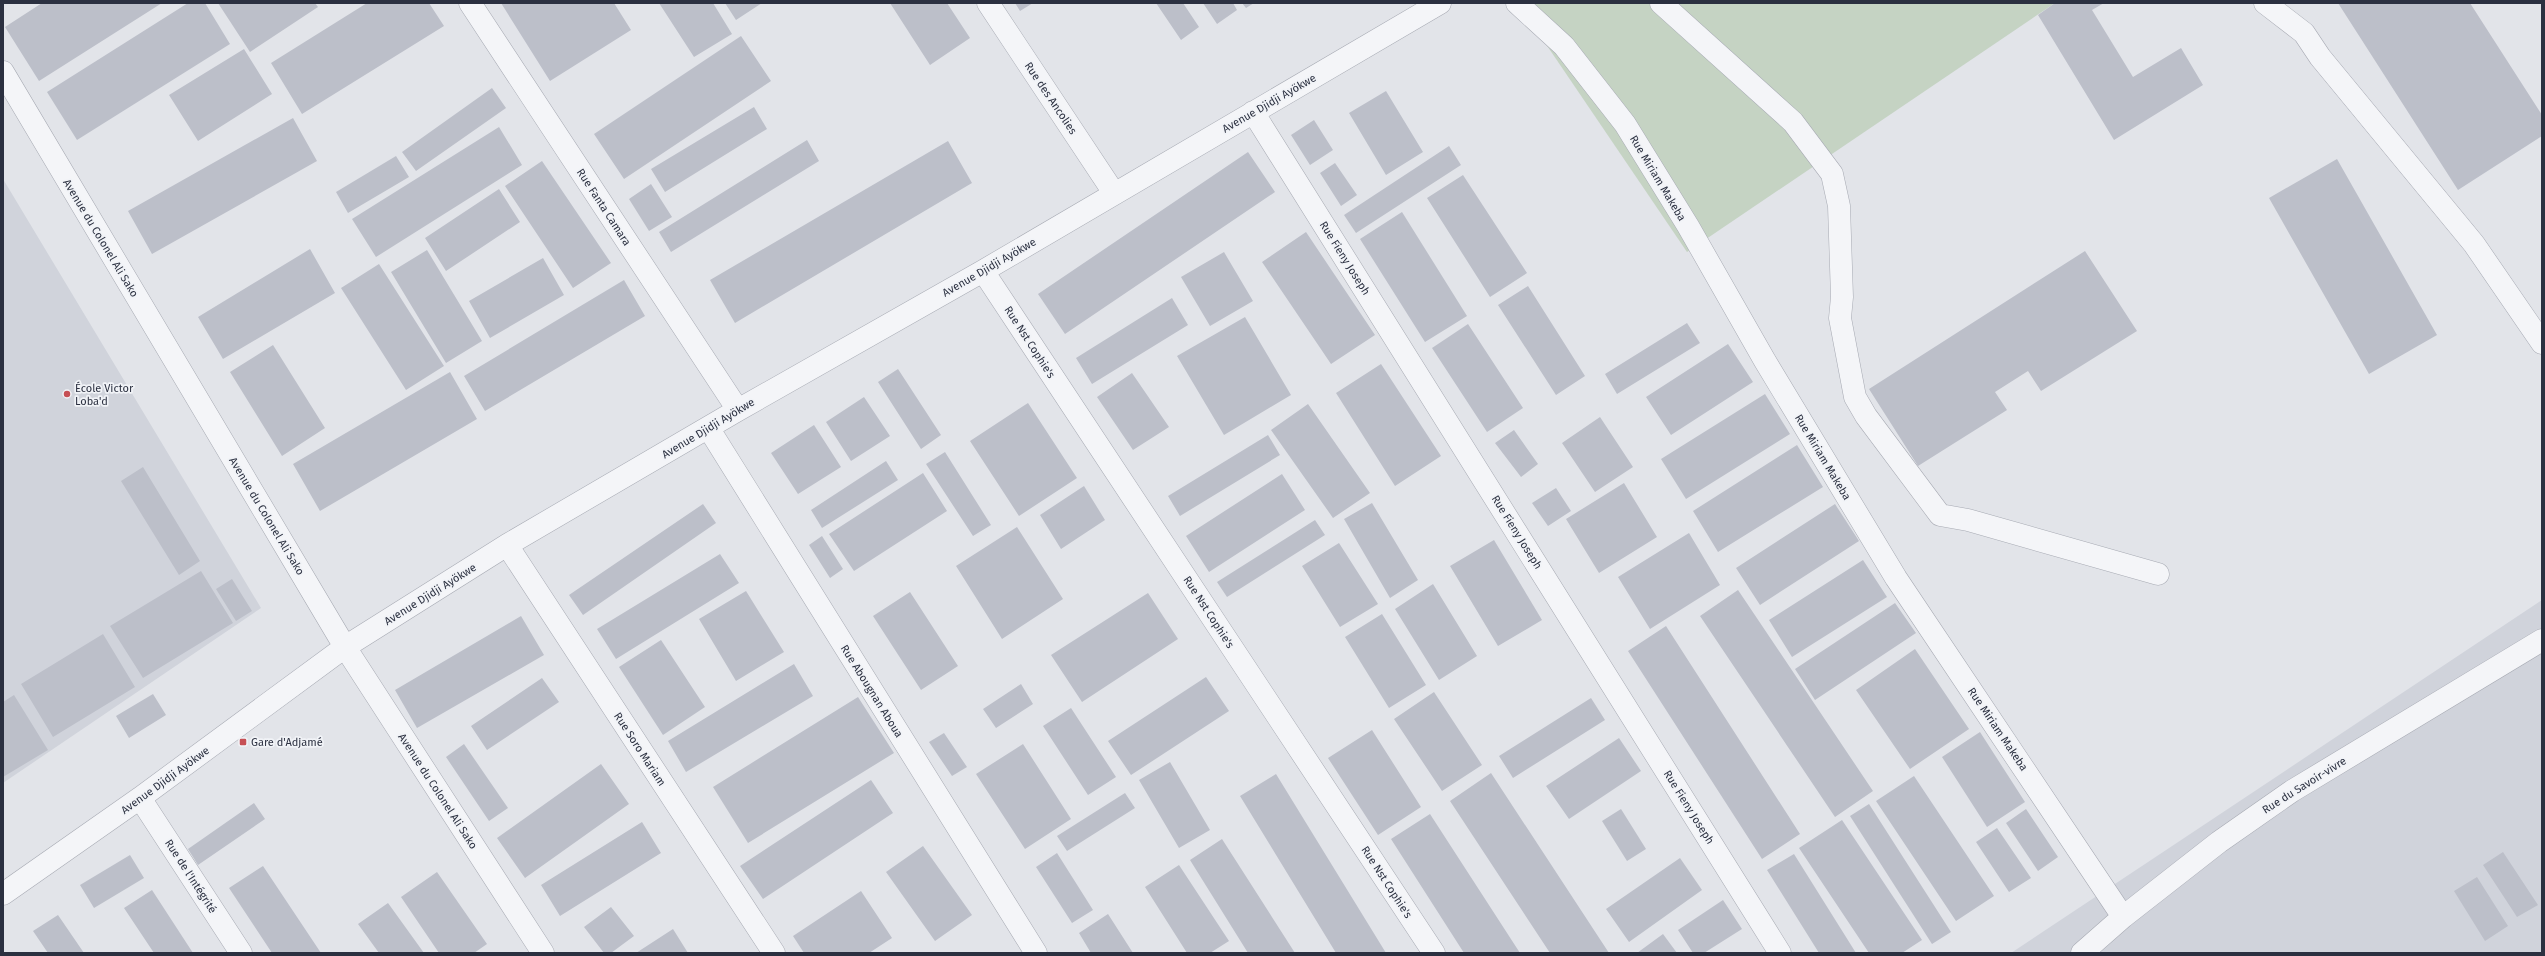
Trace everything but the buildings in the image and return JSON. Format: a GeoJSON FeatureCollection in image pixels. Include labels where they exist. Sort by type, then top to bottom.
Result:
{"type":"FeatureCollection","features":[{"type":"Feature","properties":{"kind":"street","name":"Rue Fanta Camara"},"geometry":{"type":"LineString","coordinates":[[470,3],[738,410]]}},
{"type":"Feature","properties":{"kind":"street","name":"Rue des Ancolies"},"geometry":{"type":"LineString","coordinates":[[988,3],[1114,193]]}},
{"type":"Feature","properties":{"kind":"street","name":"Avenue Djidji Ayökwe"},"geometry":{"type":"LineString","coordinates":[[3,894],[140,798],[345,647],[507,545],[709,429],[738,410],[984,271],[1114,193],[1440,3]]}},
{"type":"Feature","properties":{"kind":"street","name":"Rue Miriam Makeba"},"geometry":{"type":"LineString","coordinates":[[1517,3],[1564,46],[1625,124],[1688,226],[1764,361],[1896,578],[2123,917]]}},
{"type":"Feature","properties":{"kind":"street"},"geometry":{"type":"LineString","coordinates":[[1662,3],[1793,122],[1832,174],[1839,206],[1842,297],[1840,318],[1855,397],[1866,416],[1940,515],[1968,520],[2158,574]]}},
{"type":"Feature","properties":{"kind":"street"},"geometry":{"type":"LineString","coordinates":[[2266,3],[2304,33],[2320,58],[2474,244],[2542,343]]}},
{"type":"Feature","properties":{"kind":"street","name":"Avenue du Colonel Ali Sako"},"geometry":{"type":"LineString","coordinates":[[3,72],[345,647],[543,953]]}},
{"type":"Feature","properties":{"kind":"street","name":"Rue Fieny Joseph"},"geometry":{"type":"LineString","coordinates":[[1253,112],[1780,953]]}},
{"type":"Feature","properties":{"kind":"street","name":"Rue Nst Cophie's"},"geometry":{"type":"LineString","coordinates":[[984,271],[1434,953]]}},
{"type":"Feature","properties":{"kind":"street","name":"Rue Abougnan Aboua"},"geometry":{"type":"LineString","coordinates":[[709,429],[1036,953]]}},
{"type":"Feature","properties":{"kind":"street","name":"Rue Soro Mariam"},"geometry":{"type":"LineString","coordinates":[[507,545],[774,953]]}},
{"type":"Feature","properties":{"kind":"street","name":"Rue du Savoir-vivre"},"geometry":{"type":"LineString","coordinates":[[2082,953],[2123,917],[2219,842],[2292,791],[2542,640]]}},
{"type":"Feature","properties":{"kind":"street","name":"Rue de l'Intégrité"},"geometry":{"type":"LineString","coordinates":[[140,798],[241,953]]}},
{"type":"Feature","properties":{"kind":"shaded area","name":"École Victor Loba'd"},"geometry":{"type":"Polygon","coordinates":[[[3,179],[261,608],[3,783],[3,179]]]}},
{"type":"Feature","properties":{"kind":"shaded area"},"geometry":{"type":"Polygon","coordinates":[[[2542,600],[2542,953],[2011,953],[2142,866],[2542,600]]]}},
{"type":"Feature","properties":{"kind":"green space"},"geometry":{"type":"Polygon","coordinates":[[[1518,3],[2055,3],[1687,252],[1518,3]]]}},
{"type":"Feature","properties":{"kind":"place","name":"École Victor Loba'd"},"geometry":{"type":"Point","coordinates":[67,394]}},
{"type":"Feature","properties":{"kind":"place","name":"Gare d'Adjamé"},"geometry":{"type":"Point","coordinates":[243,742]}}]}
